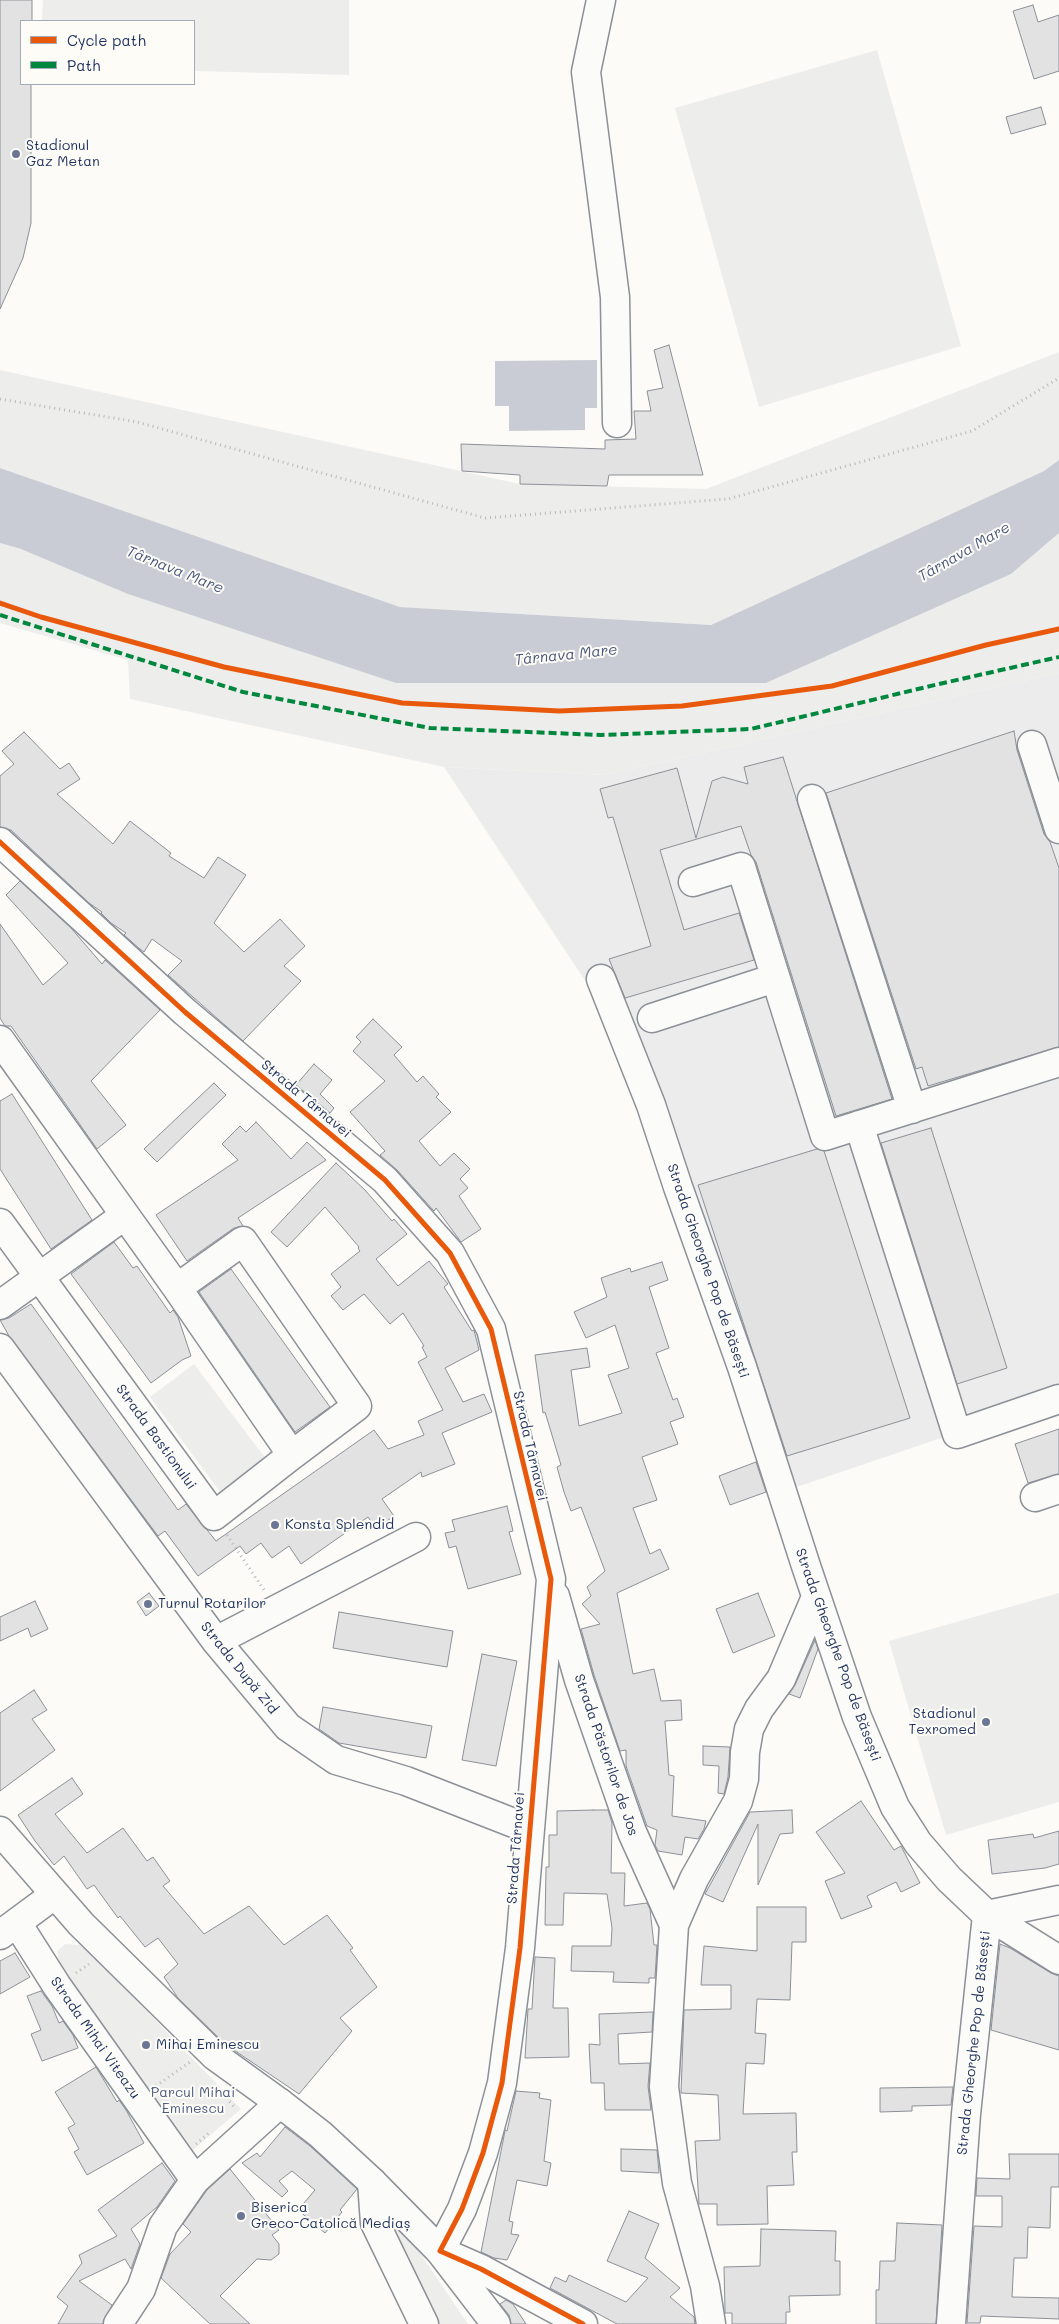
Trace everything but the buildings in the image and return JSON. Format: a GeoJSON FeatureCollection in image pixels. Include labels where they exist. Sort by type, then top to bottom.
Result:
{"type":"FeatureCollection","features":[{"type":"Feature","properties":{"kind":"street"},"geometry":{"type":"LineString","coordinates":[[601,0],[586,72],[615,297],[617,423]]}},
{"type":"Feature","properties":{"kind":"street"},"geometry":{"type":"LineString","coordinates":[[1032,745],[1059,829]]}},
{"type":"Feature","properties":{"kind":"street"},"geometry":{"type":"LineString","coordinates":[[812,799],[912,1108]]}},
{"type":"Feature","properties":{"kind":"street","name":"Strada Târnavei"},"geometry":{"type":"LineString","coordinates":[[0,842],[185,1012],[386,1180],[450,1253],[491,1329],[550,1580],[520,1948],[502,2083],[482,2153],[462,2209],[440,2251]]}},
{"type":"Feature","properties":{"kind":"street"},"geometry":{"type":"LineString","coordinates":[[693,882],[741,867],[825,1136],[1059,1062]]}},
{"type":"Feature","properties":{"kind":"street"},"geometry":{"type":"LineString","coordinates":[[652,1018],[775,978]]}},
{"type":"Feature","properties":{"kind":"street","name":"Strada Gheorghe Pop de Băsești"},"geometry":{"type":"LineString","coordinates":[[601,979],[651,1104],[742,1367],[857,1717],[895,1807],[918,1843],[950,1880],[988,1915],[966,2114],[951,2324]]}},
{"type":"Feature","properties":{"kind":"street"},"geometry":{"type":"LineString","coordinates":[[0,1040],[177,1288],[292,1455]]}},
{"type":"Feature","properties":{"kind":"street"},"geometry":{"type":"LineString","coordinates":[[859,1125],[957,1434],[1059,1399]]}},
{"type":"Feature","properties":{"kind":"street"},"geometry":{"type":"LineString","coordinates":[[0,1305],[124,1216]]}},
{"type":"Feature","properties":{"kind":"street","name":"Strada Bastionului"},"geometry":{"type":"LineString","coordinates":[[0,1223],[214,1516]]}},
{"type":"Feature","properties":{"kind":"street"},"geometry":{"type":"LineString","coordinates":[[177,1288],[243,1241],[357,1406],[214,1516]]}},
{"type":"Feature","properties":{"kind":"street","name":"Strada După Zid"},"geometry":{"type":"LineString","coordinates":[[0,1348],[216,1642],[288,1727],[336,1760],[406,1781],[529,1828]]}},
{"type":"Feature","properties":{"kind":"street"},"geometry":{"type":"LineString","coordinates":[[216,1642],[416,1537]]}},
{"type":"Feature","properties":{"kind":"street","name":"Strada Păstorilor de Jos"},"geometry":{"type":"LineString","coordinates":[[550,1580],[579,1680],[632,1832],[674,1925]]}},
{"type":"Feature","properties":{"kind":"street","name":"Strada Păstorilor de Jos"},"geometry":{"type":"LineString","coordinates":[[711,2324],[705,2286],[677,2183],[664,2087],[674,1925],[694,1879],[738,1801],[744,1779],[745,1752],[749,1729],[759,1708],[781,1679],[816,1597]]}},
{"type":"Feature","properties":{"kind":"street"},"geometry":{"type":"LineString","coordinates":[[0,1831],[54,1895],[107,1951],[215,2056],[320,2134],[372,2182],[440,2251],[496,2324]]}},
{"type":"Feature","properties":{"kind":"street"},"geometry":{"type":"LineString","coordinates":[[648,1864],[694,1879]]}},
{"type":"Feature","properties":{"kind":"street"},"geometry":{"type":"LineString","coordinates":[[8,1929],[54,1895]]}},
{"type":"Feature","properties":{"kind":"street"},"geometry":{"type":"LineString","coordinates":[[988,1915],[1059,1900]]}},
{"type":"Feature","properties":{"kind":"street"},"geometry":{"type":"LineString","coordinates":[[988,1915],[1059,1960]]}},
{"type":"Feature","properties":{"kind":"street","name":"Strada Mihai Viteazu"},"geometry":{"type":"LineString","coordinates":[[8,1929],[57,1986],[195,2180]]}},
{"type":"Feature","properties":{"kind":"street"},"geometry":{"type":"LineString","coordinates":[[118,2324],[141,2289],[163,2226],[195,2180],[280,2103]]}},
{"type":"Feature","properties":{"kind":"street"},"geometry":{"type":"LineString","coordinates":[[372,2182],[375,2223],[424,2324]]}},
{"type":"Feature","properties":{"kind":"street"},"geometry":{"type":"LineString","coordinates":[[440,2251],[481,2269],[583,2324]]}},
{"type":"Feature","properties":{"kind":"path"},"geometry":{"type":"LineString","coordinates":[[0,399],[137,422],[485,518],[728,499],[972,431],[1059,378]]}},
{"type":"Feature","properties":{"kind":"path"},"geometry":{"type":"LineString","coordinates":[[214,1516],[278,1609]]}},
{"type":"Feature","properties":{"kind":"path"},"geometry":{"type":"LineString","coordinates":[[57,1986],[107,1951]]}},
{"type":"Feature","properties":{"kind":"path"},"geometry":{"type":"LineString","coordinates":[[185,2055],[198,2067]]}},
{"type":"Feature","properties":{"kind":"path"},"geometry":{"type":"LineString","coordinates":[[152,2090],[191,2061]]}},
{"type":"Feature","properties":{"kind":"path"},"geometry":{"type":"LineString","coordinates":[[216,2087],[237,2108],[230,2115]]}},
{"type":"Feature","properties":{"kind":"path"},"geometry":{"type":"LineString","coordinates":[[191,2142],[194,2146],[216,2127]]}},
{"type":"Feature","properties":{"kind":"shaded area"},"geometry":{"type":"Polygon","coordinates":[[[1059,673],[1059,1398],[782,1492],[592,991],[444,767],[605,775],[1059,673]]]}},
{"type":"Feature","properties":{"kind":"green space"},"geometry":{"type":"Polygon","coordinates":[[[43,0],[349,0],[349,75],[195,71],[195,20],[42,20],[43,0]]]}},
{"type":"Feature","properties":{"kind":"green space"},"geometry":{"type":"Polygon","coordinates":[[[877,50],[961,346],[759,407],[675,108],[877,50]]]}},
{"type":"Feature","properties":{"kind":"green space"},"geometry":{"type":"Polygon","coordinates":[[[1059,352],[1059,460],[1044,471],[711,625],[400,607],[0,468],[0,370],[520,484],[706,489],[1059,352]]]}},
{"type":"Feature","properties":{"kind":"green space"},"geometry":{"type":"Polygon","coordinates":[[[1059,533],[1059,673],[605,775],[444,767],[130,699],[128,660],[0,623],[0,543],[21,549],[766,683],[1011,574],[1059,533]]]}},
{"type":"Feature","properties":{"kind":"green space"},"geometry":{"type":"Polygon","coordinates":[[[194,1364],[266,1459],[221,1493],[150,1397],[194,1364]]]}},
{"type":"Feature","properties":{"kind":"green space","name":"Stadionul Texromed"},"geometry":{"type":"Polygon","coordinates":[[[1059,1593],[1059,1802],[946,1835],[889,1641],[1059,1593]]]}},
{"type":"Feature","properties":{"kind":"green space","name":"Parcul Mihai Eminescu"},"geometry":{"type":"Polygon","coordinates":[[[65,1944],[79,1945],[92,1954],[241,2109],[193,2150],[60,1969],[57,1951],[65,1944]]]}},
{"type":"Feature","properties":{"kind":"green space"},"geometry":{"type":"Polygon","coordinates":[[[372,2182],[468,2324],[424,2324],[372,2182]]]}},
{"type":"Feature","properties":{"kind":"water"},"geometry":{"type":"Polygon","coordinates":[[[597,360],[597,408],[585,408],[585,430],[509,431],[509,406],[495,406],[495,361],[597,360]]]}},
{"type":"Feature","properties":{"kind":"water","name":"Târnava Mare"},"geometry":{"type":"Polygon","coordinates":[[[1059,460],[1059,533],[1011,574],[766,683],[396,683],[128,594],[21,549],[0,543],[0,468],[400,607],[711,625],[1044,471],[1059,460]]]}},
{"type":"Feature","properties":{"kind":"marked path"},"geometry":{"type":"LineString","coordinates":[[0,615],[243,692],[430,728],[601,735],[751,729],[1059,657]]}},
{"type":"Feature","properties":{"kind":"cycle path"},"geometry":{"type":"LineString","coordinates":[[0,603],[41,617],[224,667],[402,703],[559,711],[682,706],[832,686],[986,645],[1059,629]]}},
{"type":"Feature","properties":{"kind":"cycle path"},"geometry":{"type":"LineString","coordinates":[[0,842],[185,1012],[385,1180],[450,1253],[491,1329],[551,1579],[520,1948],[502,2083],[483,2153],[462,2209],[440,2251],[481,2269],[583,2324]]}},
{"type":"Feature","properties":{"kind":"place","name":"Stadionul Gaz Metan"},"geometry":{"type":"Point","coordinates":[16,154]}},
{"type":"Feature","properties":{"kind":"place","name":"Konsta Splendid"},"geometry":{"type":"Point","coordinates":[275,1525]}},
{"type":"Feature","properties":{"kind":"place","name":"Turnul Rotarilor"},"geometry":{"type":"Point","coordinates":[148,1604]}},
{"type":"Feature","properties":{"kind":"place","name":"Stadionul Texromed"},"geometry":{"type":"Point","coordinates":[986,1722]}},
{"type":"Feature","properties":{"kind":"place","name":"Mihai Eminescu"},"geometry":{"type":"Point","coordinates":[146,2045]}},
{"type":"Feature","properties":{"kind":"place","name":"Biserica Greco-Catolică Mediaș"},"geometry":{"type":"Point","coordinates":[241,2216]}}]}
